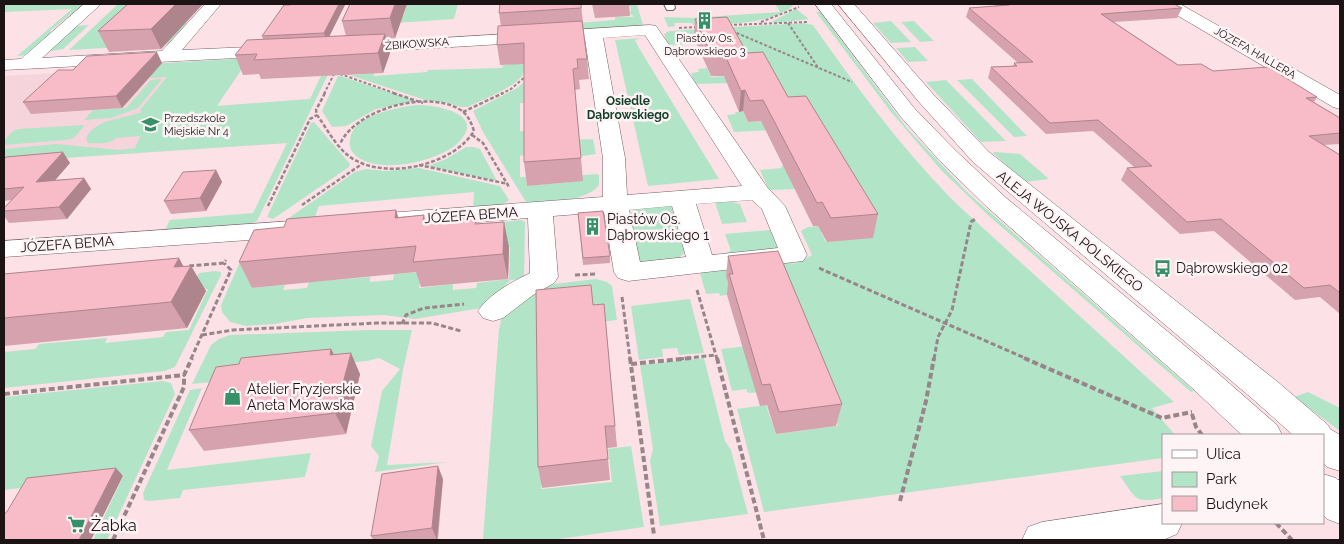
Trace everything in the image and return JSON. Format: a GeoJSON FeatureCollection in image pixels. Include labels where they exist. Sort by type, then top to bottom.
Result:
{"type":"FeatureCollection","features":[{"type":"Feature","properties":{"kind":"street"},"geometry":{"type":"LineString","coordinates":[[26,64],[93,4]]}},
{"type":"Feature","properties":{"kind":"street"},"geometry":{"type":"LineString","coordinates":[[167,57],[213,4]]}},
{"type":"Feature","properties":{"kind":"street","name":"ALEJA WOJSKA POLSKIEGO"},"geometry":{"type":"LineString","coordinates":[[846,4],[926,98],[981,157],[1267,392],[1315,434]]}},
{"type":"Feature","properties":{"kind":"street","name":"JÓZEFA HALLERA"},"geometry":{"type":"LineString","coordinates":[[1169,4],[1340,103]]}},
{"type":"Feature","properties":{"kind":"street","name":"ALEJA WOJSKA POLSKIEGO"},"geometry":{"type":"LineString","coordinates":[[812,11],[947,155],[996,202],[1202,378],[1264,434]]}},
{"type":"Feature","properties":{"kind":"street"},"geometry":{"type":"LineString","coordinates":[[594,33],[614,158],[615,203],[628,272],[794,255],[773,206],[758,192],[650,30]]}},
{"type":"Feature","properties":{"kind":"street","name":"ŻBIKOWSKA"},"geometry":{"type":"LineString","coordinates":[[334,48],[650,30]]}},
{"type":"Feature","properties":{"kind":"street"},"geometry":{"type":"LineString","coordinates":[[4,66],[295,49]]}},
{"type":"Feature","properties":{"kind":"street","name":"JÓZEFA BEMA"},"geometry":{"type":"LineString","coordinates":[[361,223],[758,192]]}},
{"type":"Feature","properties":{"kind":"street"},"geometry":{"type":"LineString","coordinates":[[682,198],[695,265]]}},
{"type":"Feature","properties":{"kind":"street"},"geometry":{"type":"LineString","coordinates":[[501,305],[544,277],[530,211]]}},
{"type":"Feature","properties":{"kind":"street","name":"JÓZEFA BEMA"},"geometry":{"type":"LineString","coordinates":[[4,249],[312,227]]}},
{"type":"Feature","properties":{"kind":"street"},"geometry":{"type":"LineString","coordinates":[[1324,442],[1340,456]]}},
{"type":"Feature","properties":{"kind":"street"},"geometry":{"type":"LineString","coordinates":[[1042,540],[1162,522]]}},
{"type":"Feature","properties":{"kind":"path"},"geometry":{"type":"LineString","coordinates":[[723,25],[788,23],[812,11]]}},
{"type":"Feature","properties":{"kind":"path"},"geometry":{"type":"LineString","coordinates":[[758,23],[812,11]]}},
{"type":"Feature","properties":{"kind":"path"},"geometry":{"type":"LineString","coordinates":[[788,23],[819,70]]}},
{"type":"Feature","properties":{"kind":"path"},"geometry":{"type":"LineString","coordinates":[[650,30],[705,26]]}},
{"type":"Feature","properties":{"kind":"path"},"geometry":{"type":"LineString","coordinates":[[729,30],[752,37],[819,70],[853,83]]}},
{"type":"Feature","properties":{"kind":"path"},"geometry":{"type":"LineString","coordinates":[[463,112],[511,89],[524,78],[531,68],[530,37]]}},
{"type":"Feature","properties":{"kind":"path"},"geometry":{"type":"LineString","coordinates":[[334,48],[344,52],[316,110],[317,115],[349,157],[362,164],[386,168],[419,165],[449,154],[468,141],[474,127],[463,112],[447,105],[423,103],[395,106],[368,115],[351,127],[340,144]]}},
{"type":"Feature","properties":{"kind":"path"},"geometry":{"type":"LineString","coordinates":[[335,72],[423,103]]}},
{"type":"Feature","properties":{"kind":"path"},"geometry":{"type":"LineString","coordinates":[[185,266],[224,263],[253,232],[262,221],[310,119],[317,115]]}},
{"type":"Feature","properties":{"kind":"path"},"geometry":{"type":"LineString","coordinates":[[472,135],[483,143],[508,184],[530,211]]}},
{"type":"Feature","properties":{"kind":"path"},"geometry":{"type":"LineString","coordinates":[[253,232],[281,220],[362,164]]}},
{"type":"Feature","properties":{"kind":"path"},"geometry":{"type":"LineString","coordinates":[[419,165],[508,184]]}},
{"type":"Feature","properties":{"kind":"path"},"geometry":{"type":"LineString","coordinates":[[900,501],[926,401],[938,337],[952,310],[971,222],[982,216]]}},
{"type":"Feature","properties":{"kind":"path"},"geometry":{"type":"LineString","coordinates":[[794,255],[803,261],[944,325],[1162,418],[1192,412]]}},
{"type":"Feature","properties":{"kind":"path"},"geometry":{"type":"LineString","coordinates":[[113,540],[184,387],[184,375],[231,270],[224,263]]}},
{"type":"Feature","properties":{"kind":"path"},"geometry":{"type":"LineString","coordinates":[[695,265],[716,355],[764,540]]}},
{"type":"Feature","properties":{"kind":"path"},"geometry":{"type":"LineString","coordinates":[[544,277],[628,272]]}},
{"type":"Feature","properties":{"kind":"path"},"geometry":{"type":"LineString","coordinates":[[628,272],[620,286],[654,535]]}},
{"type":"Feature","properties":{"kind":"path"},"geometry":{"type":"LineString","coordinates":[[402,324],[406,315],[424,308],[501,305]]}},
{"type":"Feature","properties":{"kind":"path"},"geometry":{"type":"LineString","coordinates":[[202,336],[233,330],[377,323],[432,323],[462,331]]}},
{"type":"Feature","properties":{"kind":"path"},"geometry":{"type":"LineString","coordinates":[[631,364],[716,355]]}},
{"type":"Feature","properties":{"kind":"path"},"geometry":{"type":"LineString","coordinates":[[4,394],[184,375]]}},
{"type":"Feature","properties":{"kind":"path"},"geometry":{"type":"LineString","coordinates":[[1277,524],[1292,540]]}},
{"type":"Feature","properties":{"kind":"shaded area","name":"Przedszkole Miejskie Nr 4"},"geometry":{"type":"Polygon","coordinates":[[[248,61],[216,106],[309,99],[288,143],[4,162],[4,76],[248,61]]]}},
{"type":"Feature","properties":{"kind":"green space"},"geometry":{"type":"Polygon","coordinates":[[[4,4],[83,4],[50,31],[53,33],[27,55],[17,56],[72,9],[4,12],[4,4]]]}},
{"type":"Feature","properties":{"kind":"green space"},"geometry":{"type":"Polygon","coordinates":[[[118,4],[154,4],[178,23],[189,23],[171,43],[69,50],[118,4]]]}},
{"type":"Feature","properties":{"kind":"green space"},"geometry":{"type":"Polygon","coordinates":[[[407,4],[458,4],[454,19],[350,26],[372,17],[404,15],[407,4]]]}},
{"type":"Feature","properties":{"kind":"green space"},"geometry":{"type":"Polygon","coordinates":[[[775,4],[791,4],[793,6],[770,18],[745,23],[693,25],[692,23],[674,23],[675,26],[668,27],[664,17],[693,18],[780,12],[775,4]]]}},
{"type":"Feature","properties":{"kind":"green space"},"geometry":{"type":"Polygon","coordinates":[[[629,5],[637,5],[644,28],[510,36],[578,23],[615,20],[615,17],[632,17],[634,16],[630,14],[631,8],[629,5]]]}},
{"type":"Feature","properties":{"kind":"green space"},"geometry":{"type":"Polygon","coordinates":[[[796,9],[809,19],[771,22],[796,9]]]}},
{"type":"Feature","properties":{"kind":"green space"},"geometry":{"type":"Polygon","coordinates":[[[816,12],[820,12],[907,128],[968,193],[1194,391],[1191,392],[989,216],[942,171],[891,112],[816,12]]]}},
{"type":"Feature","properties":{"kind":"green space"},"geometry":{"type":"Polygon","coordinates":[[[891,21],[911,42],[891,43],[873,23],[891,21]]]}},
{"type":"Feature","properties":{"kind":"green space"},"geometry":{"type":"Polygon","coordinates":[[[914,21],[934,41],[920,42],[901,22],[914,21]]]}},
{"type":"Feature","properties":{"kind":"green space"},"geometry":{"type":"Polygon","coordinates":[[[804,23],[813,25],[882,119],[939,186],[1174,402],[1152,408],[1174,434],[1162,434],[1162,458],[764,512],[737,409],[766,405],[776,434],[838,426],[776,271],[726,276],[732,294],[720,296],[719,293],[706,294],[700,273],[704,267],[787,262],[794,264],[812,255],[801,231],[808,227],[818,226],[826,242],[873,237],[868,227],[694,37],[697,44],[668,45],[664,34],[669,31],[804,23]]]}},
{"type":"Feature","properties":{"kind":"green space"},"geometry":{"type":"Polygon","coordinates":[[[89,25],[63,49],[46,52],[74,26],[89,25]]]}},
{"type":"Feature","properties":{"kind":"green space"},"geometry":{"type":"Polygon","coordinates":[[[641,38],[635,40],[639,48],[719,179],[648,186],[615,40],[641,38]]]}},
{"type":"Feature","properties":{"kind":"green space"},"geometry":{"type":"Polygon","coordinates":[[[525,41],[525,68],[521,77],[508,87],[468,107],[425,100],[340,72],[352,75],[374,73],[374,76],[427,72],[428,70],[502,68],[503,65],[515,64],[525,41]]]}},
{"type":"Feature","properties":{"kind":"green space"},"geometry":{"type":"Polygon","coordinates":[[[915,47],[928,61],[908,62],[896,48],[915,47]]]}},
{"type":"Feature","properties":{"kind":"green space"},"geometry":{"type":"Polygon","coordinates":[[[249,58],[217,106],[310,99],[327,63],[335,60],[257,221],[242,227],[163,233],[170,220],[253,213],[287,143],[4,162],[4,149],[57,144],[119,150],[135,148],[140,136],[116,138],[110,142],[103,143],[88,143],[86,138],[96,126],[142,112],[140,110],[167,77],[150,78],[135,65],[249,58]]]}},
{"type":"Feature","properties":{"kind":"green space"},"geometry":{"type":"Polygon","coordinates":[[[586,58],[591,59],[590,67],[525,103],[520,103],[520,131],[524,131],[525,155],[520,156],[520,177],[526,177],[527,186],[571,182],[571,176],[596,174],[599,175],[599,185],[585,195],[565,201],[526,202],[483,132],[473,111],[517,88],[528,79],[586,58]]]}},
{"type":"Feature","properties":{"kind":"green space"},"geometry":{"type":"Polygon","coordinates":[[[707,68],[711,77],[727,76],[730,83],[695,84],[691,73],[699,72],[698,69],[707,68]]]}},
{"type":"Feature","properties":{"kind":"green space"},"geometry":{"type":"Polygon","coordinates":[[[338,76],[416,101],[376,109],[346,126],[332,127],[322,111],[338,76]]]}},
{"type":"Feature","properties":{"kind":"green space"},"geometry":{"type":"Polygon","coordinates":[[[162,79],[138,108],[111,118],[84,120],[93,110],[126,108],[151,80],[162,79]]]}},
{"type":"Feature","properties":{"kind":"green space"},"geometry":{"type":"Polygon","coordinates":[[[972,79],[1027,136],[1014,137],[957,80],[972,79]]]}},
{"type":"Feature","properties":{"kind":"green space"},"geometry":{"type":"Polygon","coordinates":[[[946,80],[1006,141],[981,142],[926,82],[946,80]]]}},
{"type":"Feature","properties":{"kind":"green space"},"geometry":{"type":"Polygon","coordinates":[[[418,105],[447,109],[456,113],[464,118],[467,125],[466,133],[449,150],[422,161],[406,164],[376,164],[364,161],[354,154],[350,147],[350,139],[353,131],[359,124],[388,110],[418,105]]]}},
{"type":"Feature","properties":{"kind":"green space"},"geometry":{"type":"Polygon","coordinates":[[[735,112],[743,112],[748,122],[766,121],[771,130],[734,132],[727,115],[736,114],[735,112]]]}},
{"type":"Feature","properties":{"kind":"green space"},"geometry":{"type":"Polygon","coordinates":[[[314,122],[350,164],[349,167],[273,219],[267,217],[311,123],[314,122]]]}},
{"type":"Feature","properties":{"kind":"green space"},"geometry":{"type":"Polygon","coordinates":[[[83,125],[74,138],[4,145],[4,141],[13,131],[19,129],[83,125]]]}},
{"type":"Feature","properties":{"kind":"green space"},"geometry":{"type":"Polygon","coordinates":[[[593,139],[596,154],[570,158],[569,140],[593,139]]]}},
{"type":"Feature","properties":{"kind":"green space"},"geometry":{"type":"Polygon","coordinates":[[[466,147],[480,149],[497,181],[428,166],[446,159],[466,147]]]}},
{"type":"Feature","properties":{"kind":"green space"},"geometry":{"type":"Polygon","coordinates":[[[994,152],[1020,154],[1049,179],[1025,182],[994,152]]]}},
{"type":"Feature","properties":{"kind":"green space"},"geometry":{"type":"Polygon","coordinates":[[[788,165],[800,189],[769,190],[760,170],[782,168],[781,166],[788,165]]]}},
{"type":"Feature","properties":{"kind":"green space"},"geometry":{"type":"Polygon","coordinates":[[[419,168],[500,186],[509,200],[501,206],[473,208],[474,192],[319,206],[313,222],[287,224],[286,220],[355,172],[366,169],[385,171],[419,168]]]}},
{"type":"Feature","properties":{"kind":"green space"},"geometry":{"type":"Polygon","coordinates":[[[727,201],[740,204],[747,222],[722,224],[715,202],[727,201]]]}},
{"type":"Feature","properties":{"kind":"green space"},"geometry":{"type":"Polygon","coordinates":[[[671,206],[685,252],[677,260],[639,266],[629,214],[637,208],[671,206]]]}},
{"type":"Feature","properties":{"kind":"green space"},"geometry":{"type":"Polygon","coordinates":[[[521,220],[525,222],[524,279],[510,280],[487,307],[415,319],[384,315],[308,318],[274,324],[246,326],[230,322],[222,312],[221,305],[246,248],[265,254],[251,288],[285,285],[283,290],[307,288],[309,282],[370,277],[370,282],[393,280],[394,274],[422,272],[419,288],[453,284],[453,290],[476,288],[477,283],[509,279],[510,247],[482,249],[484,224],[521,220]]]}},
{"type":"Feature","properties":{"kind":"green space"},"geometry":{"type":"Polygon","coordinates":[[[770,230],[779,252],[726,258],[725,253],[731,251],[725,234],[770,230]]]}},
{"type":"Feature","properties":{"kind":"green space"},"geometry":{"type":"Polygon","coordinates":[[[221,272],[221,275],[175,367],[165,371],[4,388],[4,352],[35,349],[39,344],[107,338],[105,343],[163,337],[166,332],[189,330],[208,289],[193,290],[194,283],[199,273],[221,272]]]}},
{"type":"Feature","properties":{"kind":"green space"},"geometry":{"type":"Polygon","coordinates":[[[596,279],[607,282],[612,286],[617,320],[602,322],[538,314],[541,489],[612,482],[608,449],[631,446],[644,527],[552,540],[483,540],[499,329],[502,317],[541,288],[554,284],[596,279]]]}},
{"type":"Feature","properties":{"kind":"green space"},"geometry":{"type":"Polygon","coordinates":[[[690,299],[704,353],[679,355],[677,348],[662,349],[663,357],[639,360],[631,306],[690,299]]]}},
{"type":"Feature","properties":{"kind":"green space"},"geometry":{"type":"Polygon","coordinates":[[[412,330],[403,370],[387,465],[448,462],[375,472],[379,456],[371,446],[382,391],[400,369],[379,358],[367,361],[232,375],[230,380],[192,384],[211,345],[219,339],[230,335],[412,330]]]}},
{"type":"Feature","properties":{"kind":"green space"},"geometry":{"type":"Polygon","coordinates":[[[748,346],[762,392],[748,393],[746,389],[732,391],[721,349],[748,346]]]}},
{"type":"Feature","properties":{"kind":"green space"},"geometry":{"type":"Polygon","coordinates":[[[704,358],[725,441],[731,450],[748,514],[660,526],[650,461],[653,449],[640,365],[704,358]]]}},
{"type":"Feature","properties":{"kind":"green space"},"geometry":{"type":"Polygon","coordinates":[[[163,381],[171,383],[175,394],[107,540],[93,540],[124,475],[4,490],[4,397],[163,381]]]}},
{"type":"Feature","properties":{"kind":"green space"},"geometry":{"type":"Polygon","coordinates":[[[202,388],[167,470],[311,453],[305,477],[183,490],[180,498],[144,500],[143,493],[190,390],[202,388]]]}},
{"type":"Feature","properties":{"kind":"green space"},"geometry":{"type":"Polygon","coordinates":[[[1308,392],[1340,408],[1340,431],[1294,397],[1308,392]]]}},
{"type":"Feature","properties":{"kind":"green space"},"geometry":{"type":"Polygon","coordinates":[[[1162,471],[1162,498],[1146,500],[1137,498],[1120,476],[1162,471]]]}},
{"type":"Feature","properties":{"kind":"building"},"geometry":{"type":"Polygon","coordinates":[[[128,4],[176,4],[151,29],[98,31],[128,4]]]}},
{"type":"Feature","properties":{"kind":"building"},"geometry":{"type":"Polygon","coordinates":[[[339,4],[324,33],[262,36],[284,5],[339,4]]]}},
{"type":"Feature","properties":{"kind":"building"},"geometry":{"type":"Polygon","coordinates":[[[350,4],[395,4],[390,18],[342,21],[350,4]]]}},
{"type":"Feature","properties":{"kind":"building"},"geometry":{"type":"Polygon","coordinates":[[[500,4],[581,4],[581,8],[499,13],[500,4]]]}},
{"type":"Feature","properties":{"kind":"building"},"geometry":{"type":"Polygon","coordinates":[[[1007,4],[1174,4],[1182,8],[1101,14],[1178,65],[1201,64],[1213,71],[1268,67],[1317,97],[1306,98],[1340,118],[1340,133],[1309,136],[1340,155],[1340,293],[1330,285],[1304,288],[1221,219],[1187,222],[1127,168],[1152,166],[1098,120],[1050,123],[991,67],[1017,66],[1014,63],[1033,62],[969,8],[1009,5],[1007,4]]]}},
{"type":"Feature","properties":{"kind":"building"},"geometry":{"type":"Polygon","coordinates":[[[727,17],[747,53],[763,52],[788,97],[806,96],[878,214],[831,218],[822,202],[817,203],[763,100],[750,101],[745,90],[741,91],[725,55],[712,56],[695,19],[727,17]]]}},
{"type":"Feature","properties":{"kind":"building"},"geometry":{"type":"Polygon","coordinates":[[[582,21],[587,59],[577,59],[578,68],[573,69],[581,158],[524,162],[524,43],[497,45],[498,26],[582,21]]]}},
{"type":"Feature","properties":{"kind":"building"},"geometry":{"type":"Polygon","coordinates":[[[385,34],[378,53],[254,60],[257,54],[235,55],[247,40],[385,34]]]}},
{"type":"Feature","properties":{"kind":"building"},"geometry":{"type":"Polygon","coordinates":[[[157,52],[116,96],[23,102],[58,70],[73,70],[87,56],[157,52]]]}},
{"type":"Feature","properties":{"kind":"building"},"geometry":{"type":"Polygon","coordinates":[[[63,152],[36,182],[84,178],[59,207],[4,211],[4,208],[24,187],[4,189],[4,159],[6,157],[63,152]]]}},
{"type":"Feature","properties":{"kind":"building"},"geometry":{"type":"Polygon","coordinates":[[[216,170],[200,198],[164,201],[183,172],[216,170]]]}},
{"type":"Feature","properties":{"kind":"building"},"geometry":{"type":"Polygon","coordinates":[[[396,210],[395,218],[424,215],[423,221],[476,217],[475,224],[504,222],[503,254],[413,262],[416,246],[239,262],[254,230],[284,227],[287,219],[396,210]]]}},
{"type":"Feature","properties":{"kind":"building"},"geometry":{"type":"Polygon","coordinates":[[[603,211],[610,256],[583,258],[578,213],[603,211]]]}},
{"type":"Feature","properties":{"kind":"building"},"geometry":{"type":"Polygon","coordinates":[[[778,251],[842,404],[779,412],[770,384],[762,385],[729,274],[733,274],[728,256],[778,251]]]}},
{"type":"Feature","properties":{"kind":"building"},"geometry":{"type":"Polygon","coordinates":[[[179,258],[174,267],[191,266],[171,302],[4,318],[4,274],[179,258]]]}},
{"type":"Feature","properties":{"kind":"building"},"geometry":{"type":"Polygon","coordinates":[[[591,285],[593,305],[604,304],[615,426],[605,426],[608,459],[538,467],[536,290],[591,285]]]}},
{"type":"Feature","properties":{"kind":"building"},"geometry":{"type":"Polygon","coordinates":[[[331,349],[330,355],[351,353],[335,413],[189,430],[216,367],[239,364],[241,358],[331,349]]]}},
{"type":"Feature","properties":{"kind":"building"},"geometry":{"type":"Polygon","coordinates":[[[438,466],[432,528],[371,536],[382,474],[438,466]]]}},
{"type":"Feature","properties":{"kind":"building"},"geometry":{"type":"Polygon","coordinates":[[[116,468],[79,540],[4,540],[4,515],[27,478],[116,468]]]}},
{"type":"Feature","properties":{"kind":"place","name":"Piastów Os. Dąbrowskiego 3"},"geometry":{"type":"Point","coordinates":[705,20]}},
{"type":"Feature","properties":{"kind":"place","name":"Przedszkole Miejskie Nr 4"},"geometry":{"type":"Point","coordinates":[150,124]}},
{"type":"Feature","properties":{"kind":"place","name":"Piastów Os. Dąbrowskiego 1"},"geometry":{"type":"Point","coordinates":[593,227]}},
{"type":"Feature","properties":{"kind":"place","name":"Dąbrowskiego 02"},"geometry":{"type":"Point","coordinates":[1162,268]}},
{"type":"Feature","properties":{"kind":"place","name":"Atelier Fryzjerskie Aneta Morawska"},"geometry":{"type":"Point","coordinates":[233,397]}},
{"type":"Feature","properties":{"kind":"place","name":"Żabka"},"geometry":{"type":"Point","coordinates":[77,525]}},
{"type":"Feature","properties":{"kind":"district","name":"Osiedle Dąbrowskiego"},"geometry":{"type":"Point","coordinates":[628,108]}}]}
